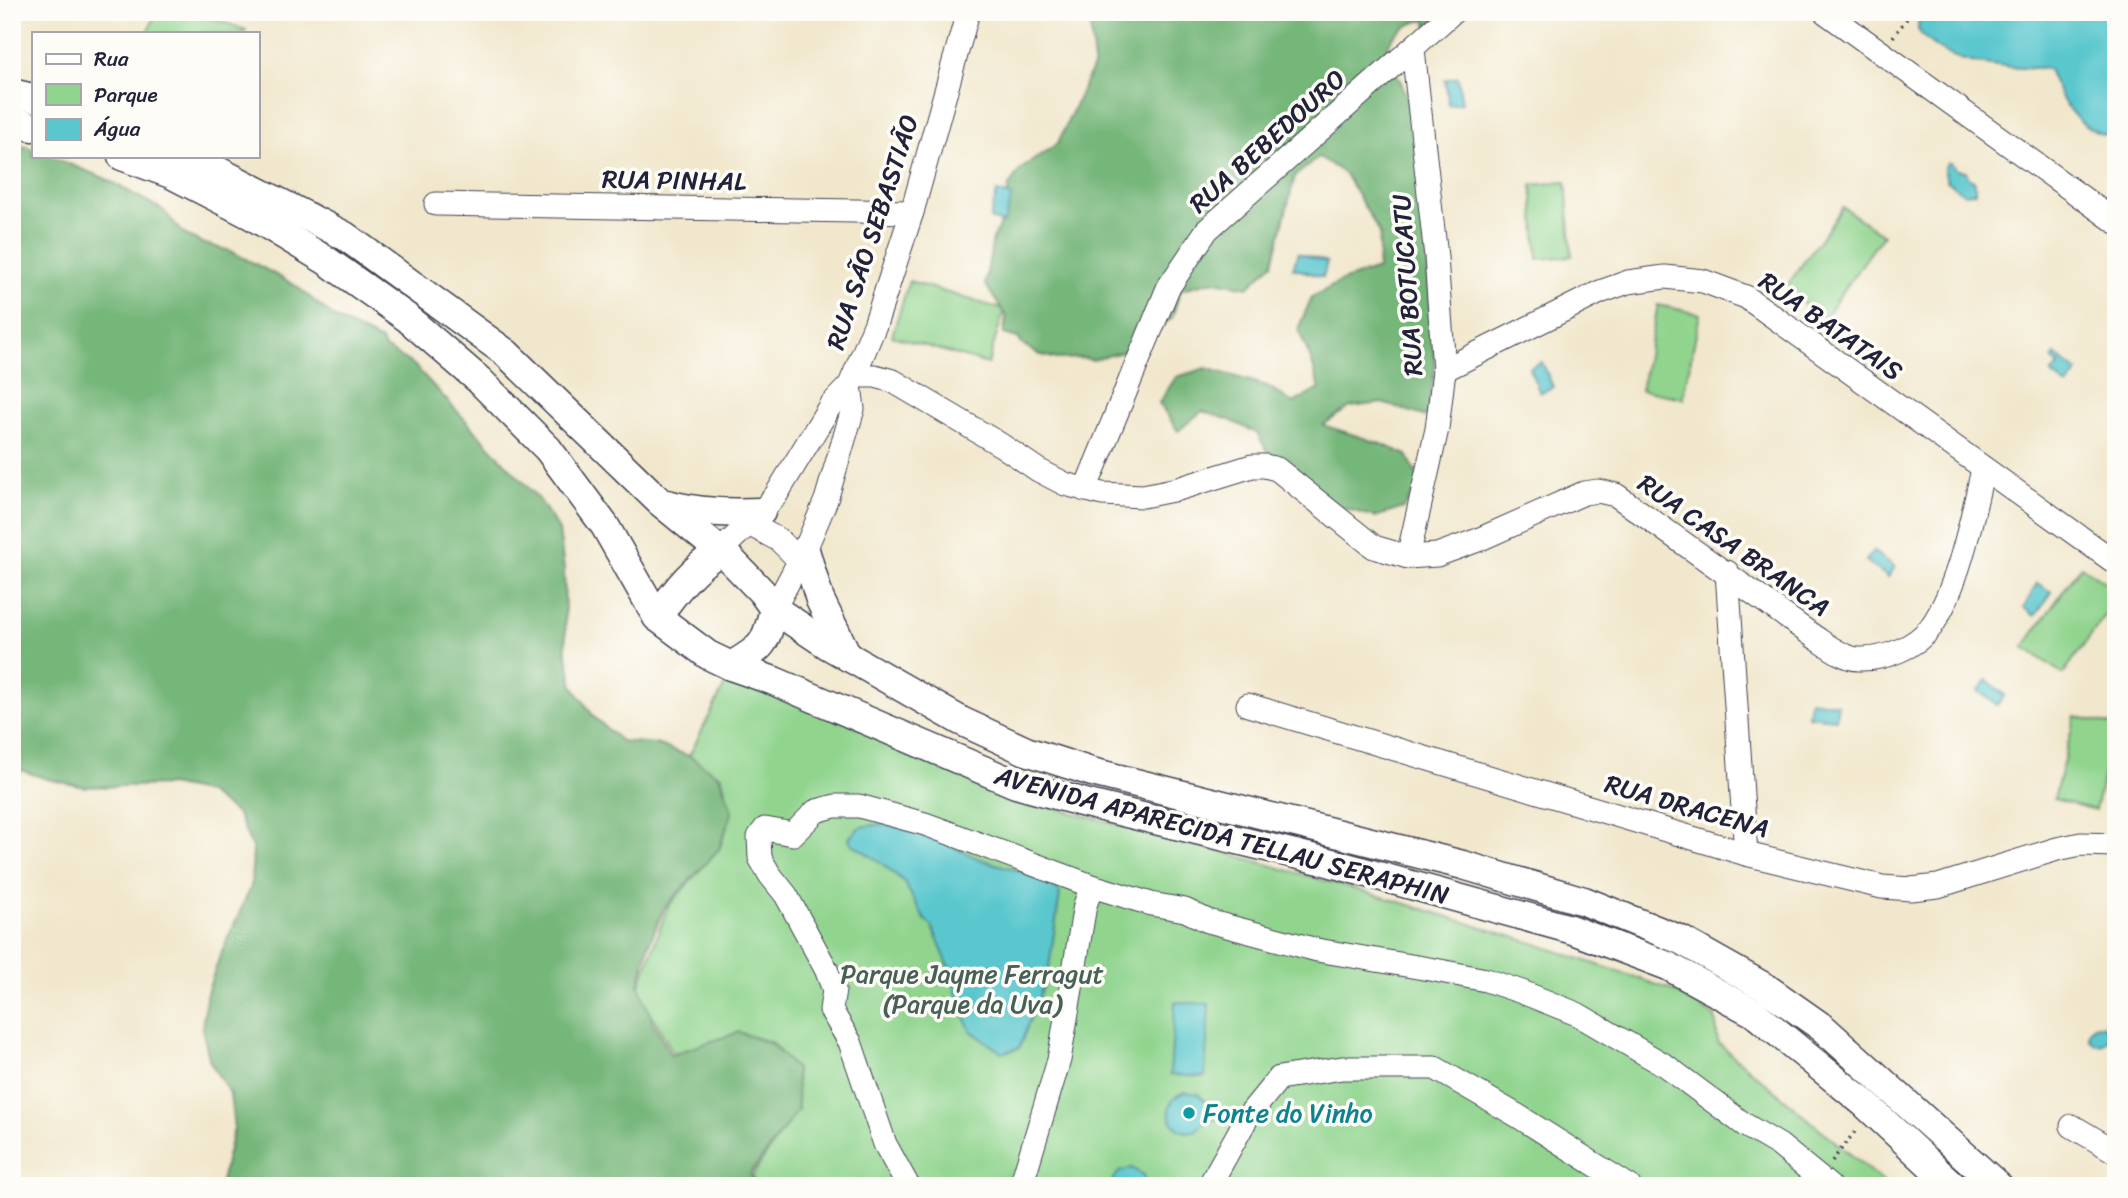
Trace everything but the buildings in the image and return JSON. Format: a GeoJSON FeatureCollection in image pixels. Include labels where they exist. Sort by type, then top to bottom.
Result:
{"type":"FeatureCollection","features":[{"type":"Feature","properties":{"kind":"main road"},"geometry":{"type":"LineString","coordinates":[[12,93],[32,98]]}},
{"type":"Feature","properties":{"kind":"main road"},"geometry":{"type":"LineString","coordinates":[[12,121],[32,127]]}},
{"type":"Feature","properties":{"kind":"main road","name":"AVENIDA APARECIDA TELLAU SERAPHIN"},"geometry":{"type":"LineString","coordinates":[[127,158],[171,174],[251,215],[327,261],[406,317],[479,380],[548,449],[605,526],[657,617],[708,655],[1016,784],[1328,862],[1570,929],[1668,967],[1754,1013],[1872,1111],[1953,1186]]}},
{"type":"Feature","properties":{"kind":"main road","name":"AVENIDA APARECIDA TELLAU SERAPHIN"},"geometry":{"type":"LineString","coordinates":[[193,158],[345,236],[506,353],[660,502],[720,551],[762,592],[774,609],[848,657],[961,721],[1026,751],[1092,772],[1463,865],[1584,901],[1681,940],[1766,988],[1823,1028],[1998,1186]]}},
{"type":"Feature","properties":{"kind":"main road"},"geometry":{"type":"LineString","coordinates":[[660,502],[690,510],[755,518]]}},
{"type":"Feature","properties":{"kind":"main road"},"geometry":{"type":"LineString","coordinates":[[657,617],[695,568],[720,551]]}},
{"type":"Feature","properties":{"kind":"main road"},"geometry":{"type":"LineString","coordinates":[[802,555],[848,657]]}},
{"type":"Feature","properties":{"kind":"main road"},"geometry":{"type":"LineString","coordinates":[[731,666],[757,651],[767,639],[774,609]]}},
{"type":"Feature","properties":{"kind":"street","name":"RUA SÃO SEBASTIÃO"},"geometry":{"type":"LineString","coordinates":[[720,551],[755,518],[784,482],[830,406],[852,381],[875,325],[912,212],[968,12]]}},
{"type":"Feature","properties":{"kind":"street","name":"RUA BEBEDOURO"},"geometry":{"type":"LineString","coordinates":[[1085,490],[1168,288],[1207,229],[1452,12]]}},
{"type":"Feature","properties":{"kind":"street"},"geometry":{"type":"LineString","coordinates":[[1825,12],[2116,222]]}},
{"type":"Feature","properties":{"kind":"street","name":"RUA BOTUCATU"},"geometry":{"type":"LineString","coordinates":[[1408,557],[1437,429],[1444,370],[1436,257],[1413,49]]}},
{"type":"Feature","properties":{"kind":"street","name":"RUA PINHAL"},"geometry":{"type":"LineString","coordinates":[[436,204],[912,212]]}},
{"type":"Feature","properties":{"kind":"street","name":"RUA BATATAIS"},"geometry":{"type":"LineString","coordinates":[[1444,370],[1600,292],[1628,282],[1665,278],[1703,281],[1746,297],[2116,563]]}},
{"type":"Feature","properties":{"kind":"street","name":"RUA CASA BRANCA"},"geometry":{"type":"LineString","coordinates":[[852,381],[875,376],[893,381],[1001,444],[1038,470],[1065,484],[1102,494],[1143,496],[1178,489],[1252,466],[1277,469],[1374,547],[1408,557],[1437,555],[1478,540],[1584,493],[1598,491],[1616,495],[1836,650],[1857,659],[1882,656],[1905,649],[1930,629],[1942,607],[1972,522],[1983,469]]}},
{"type":"Feature","properties":{"kind":"street"},"geometry":{"type":"LineString","coordinates":[[774,609],[826,500],[853,410],[852,381]]}},
{"type":"Feature","properties":{"kind":"street"},"geometry":{"type":"LineString","coordinates":[[755,518],[779,540],[802,555]]}},
{"type":"Feature","properties":{"kind":"street"},"geometry":{"type":"LineString","coordinates":[[1727,572],[1746,854]]}},
{"type":"Feature","properties":{"kind":"street","name":"RUA DRACENA"},"geometry":{"type":"LineString","coordinates":[[1248,705],[1746,854],[1882,887],[1911,889],[1938,886],[2081,844],[2116,845]]}},
{"type":"Feature","properties":{"kind":"street"},"geometry":{"type":"LineString","coordinates":[[908,1186],[885,1144],[850,1042],[831,1010],[834,990],[826,969],[786,895],[760,858],[759,836],[765,829],[793,834],[816,811],[835,806],[859,806],[925,824],[1092,886],[1151,904],[1185,910],[1208,921],[1317,950],[1486,980],[1533,996],[1577,1014],[1666,1066],[1734,1117],[1779,1145],[1824,1182]]}},
{"type":"Feature","properties":{"kind":"street"},"geometry":{"type":"LineString","coordinates":[[1021,1186],[1059,1060],[1085,905],[1092,886]]}},
{"type":"Feature","properties":{"kind":"street"},"geometry":{"type":"LineString","coordinates":[[1209,1186],[1248,1116],[1279,1078],[1342,1068],[1435,1068],[1518,1116],[1629,1186]]}},
{"type":"Feature","properties":{"kind":"street"},"geometry":{"type":"LineString","coordinates":[[2072,1126],[2116,1152]]}},
{"type":"Feature","properties":{"kind":"path"},"geometry":{"type":"LineString","coordinates":[[1881,52],[1912,12]]}},
{"type":"Feature","properties":{"kind":"path"},"geometry":{"type":"LineString","coordinates":[[1824,1182],[1872,1111]]}},
{"type":"Feature","properties":{"kind":"green space"},"geometry":{"type":"Polygon","coordinates":[[[156,12],[194,12],[246,30],[245,32],[148,32],[156,12]]]}},
{"type":"Feature","properties":{"kind":"green space"},"geometry":{"type":"Polygon","coordinates":[[[1089,12],[1447,12],[1427,26],[1426,19],[1402,29],[1387,50],[1410,104],[1421,168],[1435,368],[1427,417],[1382,403],[1350,407],[1323,425],[1407,455],[1421,482],[1404,508],[1375,517],[1317,500],[1272,459],[1257,433],[1202,411],[1178,431],[1159,403],[1176,377],[1206,368],[1267,386],[1293,403],[1320,389],[1298,329],[1312,297],[1344,280],[1378,269],[1380,233],[1345,174],[1319,157],[1295,176],[1273,263],[1248,287],[1214,281],[1181,289],[1172,318],[1148,337],[1122,352],[1092,360],[1057,359],[1038,354],[1022,344],[1018,338],[1004,334],[1006,316],[985,284],[993,239],[1005,214],[1009,186],[1021,169],[1058,143],[1094,64],[1089,12]]]}},
{"type":"Feature","properties":{"kind":"green space"},"geometry":{"type":"Polygon","coordinates":[[[12,141],[32,149],[32,158],[54,158],[104,178],[163,210],[184,234],[202,243],[230,251],[295,285],[335,318],[381,341],[385,348],[414,365],[539,499],[559,530],[564,570],[566,650],[573,686],[594,717],[621,741],[656,744],[689,756],[719,776],[732,811],[719,849],[664,908],[649,944],[639,985],[653,1023],[671,1055],[739,1032],[772,1044],[796,1069],[798,1110],[750,1174],[753,1186],[220,1186],[234,1128],[230,1094],[210,1062],[202,1028],[207,993],[220,956],[251,887],[253,849],[238,815],[208,793],[170,785],[85,787],[47,779],[12,767],[12,141]]]}},
{"type":"Feature","properties":{"kind":"green space"},"geometry":{"type":"Polygon","coordinates":[[[1566,182],[1572,256],[1538,259],[1532,185],[1566,182]]]}},
{"type":"Feature","properties":{"kind":"green space"},"geometry":{"type":"Polygon","coordinates":[[[1843,207],[1883,235],[1824,318],[1784,290],[1843,207]]]}},
{"type":"Feature","properties":{"kind":"green space"},"geometry":{"type":"Polygon","coordinates":[[[909,281],[1004,310],[988,364],[892,336],[909,281]]]}},
{"type":"Feature","properties":{"kind":"green space"},"geometry":{"type":"Polygon","coordinates":[[[1658,305],[1700,314],[1683,398],[1641,390],[1658,305]]]}},
{"type":"Feature","properties":{"kind":"green space"},"geometry":{"type":"Polygon","coordinates":[[[2081,566],[2116,590],[2116,600],[2063,674],[2024,647],[2081,566]]]}},
{"type":"Feature","properties":{"kind":"green space","name":"Parque Jayme Ferragut (Parque da Uva)"},"geometry":{"type":"Polygon","coordinates":[[[731,673],[1039,804],[1397,901],[1672,990],[1715,1016],[1718,1043],[1888,1186],[755,1186],[752,1176],[798,1108],[792,1068],[773,1043],[741,1033],[674,1054],[638,991],[667,908],[720,847],[732,813],[721,776],[688,758],[731,673]]]}},
{"type":"Feature","properties":{"kind":"green space"},"geometry":{"type":"Polygon","coordinates":[[[2075,716],[2116,726],[2095,810],[2054,799],[2075,716]]]}},
{"type":"Feature","properties":{"kind":"water"},"geometry":{"type":"Polygon","coordinates":[[[1919,12],[2101,12],[2116,35],[2116,127],[2105,135],[2094,131],[2076,118],[2057,90],[2048,69],[1979,63],[1952,56],[1939,49],[1918,30],[1919,12]]]}},
{"type":"Feature","properties":{"kind":"water"},"geometry":{"type":"Polygon","coordinates":[[[1458,77],[1462,103],[1449,105],[1445,80],[1458,77]]]}},
{"type":"Feature","properties":{"kind":"water"},"geometry":{"type":"Polygon","coordinates":[[[1948,163],[1957,170],[1966,171],[1968,177],[1975,182],[1975,192],[1965,194],[1947,181],[1944,168],[1948,163]]]}},
{"type":"Feature","properties":{"kind":"water"},"geometry":{"type":"Polygon","coordinates":[[[997,192],[1012,196],[1004,223],[990,219],[997,192]]]}},
{"type":"Feature","properties":{"kind":"water"},"geometry":{"type":"Polygon","coordinates":[[[1298,253],[1327,262],[1323,277],[1293,268],[1298,253]]]}},
{"type":"Feature","properties":{"kind":"water"},"geometry":{"type":"Polygon","coordinates":[[[2055,355],[2078,372],[2067,386],[2051,374],[2059,365],[2052,359],[2055,355]]]}},
{"type":"Feature","properties":{"kind":"water"},"geometry":{"type":"Polygon","coordinates":[[[1542,362],[1553,387],[1540,393],[1529,368],[1542,362]]]}},
{"type":"Feature","properties":{"kind":"water"},"geometry":{"type":"Polygon","coordinates":[[[1873,551],[1895,567],[1888,577],[1866,561],[1873,551]]]}},
{"type":"Feature","properties":{"kind":"water"},"geometry":{"type":"Polygon","coordinates":[[[2037,583],[2052,592],[2035,616],[2024,608],[2037,583]]]}},
{"type":"Feature","properties":{"kind":"water"},"geometry":{"type":"Polygon","coordinates":[[[1987,680],[2005,695],[1997,705],[1978,691],[1987,680]]]}},
{"type":"Feature","properties":{"kind":"water"},"geometry":{"type":"Polygon","coordinates":[[[1810,700],[1838,704],[1836,719],[1808,716],[1810,700]]]}},
{"type":"Feature","properties":{"kind":"water"},"geometry":{"type":"Polygon","coordinates":[[[882,824],[920,833],[980,859],[1033,875],[1060,893],[1048,974],[1019,1048],[1002,1053],[970,1030],[932,926],[925,920],[904,882],[851,843],[849,838],[860,827],[882,824]]]}},
{"type":"Feature","properties":{"kind":"water"},"geometry":{"type":"Polygon","coordinates":[[[1175,1002],[1209,1004],[1205,1077],[1170,1075],[1175,1002]]]}},
{"type":"Feature","properties":{"kind":"water"},"geometry":{"type":"Polygon","coordinates":[[[2095,1025],[2103,1025],[2109,1035],[2103,1045],[2095,1045],[2089,1039],[2089,1031],[2095,1025]]]}},
{"type":"Feature","properties":{"kind":"water","name":"Fonte do Vinho"},"geometry":{"type":"Polygon","coordinates":[[[1185,1092],[1198,1094],[1205,1101],[1217,1102],[1219,1116],[1188,1132],[1180,1129],[1173,1123],[1170,1107],[1175,1098],[1185,1092]]]}},
{"type":"Feature","properties":{"kind":"water"},"geometry":{"type":"Polygon","coordinates":[[[1132,1168],[1143,1175],[1146,1186],[1109,1186],[1119,1172],[1132,1168]]]}},
{"type":"Feature","properties":{"kind":"place","name":"Fonte do Vinho"},"geometry":{"type":"Point","coordinates":[1189,1113]}}]}
